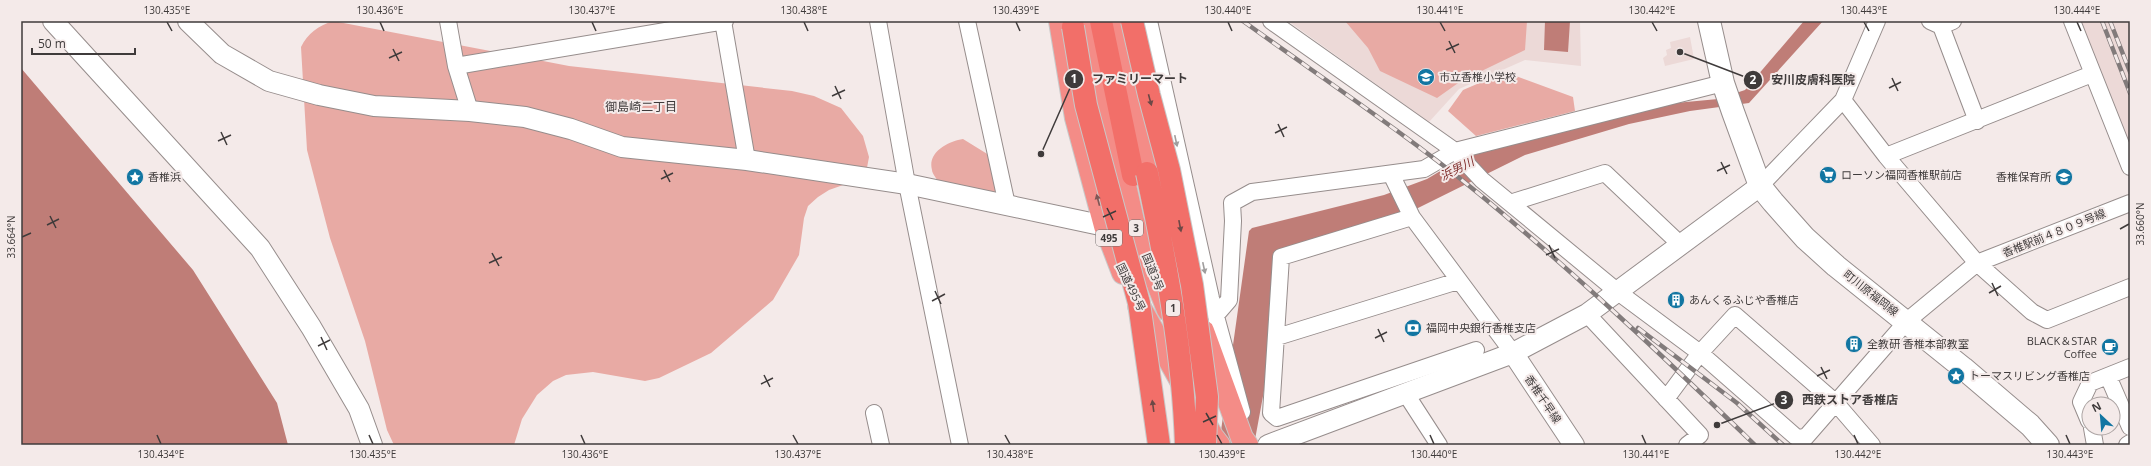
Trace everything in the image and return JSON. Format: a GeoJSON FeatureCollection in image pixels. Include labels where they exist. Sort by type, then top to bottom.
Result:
{"type":"FeatureCollection","features":[{"type":"Feature","properties":{"kind":"highway","name":"1"},"geometry":{"type":"LineString","coordinates":[[1101,21],[1174,316],[1184,394],[1186,445]]}},
{"type":"Feature","properties":{"kind":"highway","name":"1"},"geometry":{"type":"LineString","coordinates":[[1111,21],[1140,174],[1162,317],[1170,396],[1172,445]]}},
{"type":"Feature","properties":{"kind":"highway"},"geometry":{"type":"LineString","coordinates":[[1115,21],[1159,217],[1228,382],[1242,438],[1247,445]]}},
{"type":"Feature","properties":{"kind":"highway"},"geometry":{"type":"LineString","coordinates":[[1132,21],[1149,95],[1169,170],[1192,285],[1207,397],[1215,439]]}},
{"type":"Feature","properties":{"kind":"highway"},"geometry":{"type":"LineString","coordinates":[[1073,22],[1086,106],[1139,303],[1159,445]]}},
{"type":"Feature","properties":{"kind":"highway","name":"国道3号"},"geometry":{"type":"LineString","coordinates":[[1073,22],[1133,221],[1215,439]]}},
{"type":"Feature","properties":{"kind":"highway","name":"国道495号"},"geometry":{"type":"LineString","coordinates":[[1073,22],[1076,118],[1105,226],[1128,284],[1215,439]]}},
{"type":"Feature","properties":{"kind":"main road"},"geometry":{"type":"LineString","coordinates":[[1709,21],[1725,86]]}},
{"type":"Feature","properties":{"kind":"main road","name":"町川原福岡線"},"geometry":{"type":"LineString","coordinates":[[1725,86],[1760,186],[1805,238],[1836,266],[1906,321],[2004,402],[2048,445]]}},
{"type":"Feature","properties":{"kind":"street"},"geometry":{"type":"LineString","coordinates":[[53,21],[260,248],[311,327],[359,409],[372,445]]}},
{"type":"Feature","properties":{"kind":"street"},"geometry":{"type":"LineString","coordinates":[[188,21],[222,54],[269,81],[319,96],[374,106],[470,111],[525,117],[571,129],[622,147],[748,160],[907,184],[1105,226]]}},
{"type":"Feature","properties":{"kind":"street"},"geometry":{"type":"LineString","coordinates":[[448,21],[456,66],[470,111]]}},
{"type":"Feature","properties":{"kind":"street"},"geometry":{"type":"LineString","coordinates":[[456,66],[724,21],[748,160]]}},
{"type":"Feature","properties":{"kind":"street"},"geometry":{"type":"LineString","coordinates":[[878,21],[907,184],[960,445]]}},
{"type":"Feature","properties":{"kind":"street"},"geometry":{"type":"LineString","coordinates":[[967,21],[1007,204]]}},
{"type":"Feature","properties":{"kind":"street"},"geometry":{"type":"LineString","coordinates":[[1149,21],[1216,315],[1228,382],[1250,445]]}},
{"type":"Feature","properties":{"kind":"street"},"geometry":{"type":"LineString","coordinates":[[1271,21],[1455,151],[1482,180],[1618,292],[1700,353]]}},
{"type":"Feature","properties":{"kind":"street"},"geometry":{"type":"LineString","coordinates":[[1268,445],[1513,353],[1587,314],[1760,186],[1843,100],[1877,21]]}},
{"type":"Feature","properties":{"kind":"street"},"geometry":{"type":"LineString","coordinates":[[2072,21],[2130,167]]}},
{"type":"Feature","properties":{"kind":"street"},"geometry":{"type":"LineString","coordinates":[[1942,23],[1977,121]]}},
{"type":"Feature","properties":{"kind":"street"},"geometry":{"type":"LineString","coordinates":[[1886,156],[2092,74]]}},
{"type":"Feature","properties":{"kind":"street"},"geometry":{"type":"LineString","coordinates":[[1216,315],[1229,300],[1233,221],[1232,203],[1252,192],[1424,169],[1455,151],[1725,86]]}},
{"type":"Feature","properties":{"kind":"street"},"geometry":{"type":"LineString","coordinates":[[1843,100],[1886,156],[1977,263],[2032,312],[2047,320],[2130,287]]}},
{"type":"Feature","properties":{"kind":"street"},"geometry":{"type":"LineString","coordinates":[[1510,203],[1604,173],[1681,245]]}},
{"type":"Feature","properties":{"kind":"street"},"geometry":{"type":"LineString","coordinates":[[1390,174],[1412,217],[1458,281],[1513,353]]}},
{"type":"Feature","properties":{"kind":"street","name":"香椎駅前４８０９号線"},"geometry":{"type":"LineString","coordinates":[[1700,353],[1796,437],[1805,438],[1906,321],[1977,263],[2130,203]]}},
{"type":"Feature","properties":{"kind":"street"},"geometry":{"type":"LineString","coordinates":[[1412,217],[1281,257],[1277,337],[1270,413],[1277,418],[1476,350]]}},
{"type":"Feature","properties":{"kind":"street"},"geometry":{"type":"LineString","coordinates":[[1277,337],[1458,281]]}},
{"type":"Feature","properties":{"kind":"street"},"geometry":{"type":"LineString","coordinates":[[1587,314],[1700,435],[1687,445]]}},
{"type":"Feature","properties":{"kind":"street"},"geometry":{"type":"LineString","coordinates":[[1666,399],[1700,353],[1735,315],[1835,402],[1872,445]]}},
{"type":"Feature","properties":{"kind":"street","name":"香椎千早線"},"geometry":{"type":"LineString","coordinates":[[1513,353],[1574,445]]}},
{"type":"Feature","properties":{"kind":"street"},"geometry":{"type":"LineString","coordinates":[[2084,396],[2090,383],[2130,367]]}},
{"type":"Feature","properties":{"kind":"street"},"geometry":{"type":"LineString","coordinates":[[2108,376],[2130,427]]}},
{"type":"Feature","properties":{"kind":"street"},"geometry":{"type":"LineString","coordinates":[[1406,394],[1440,445]]}},
{"type":"Feature","properties":{"kind":"street"},"geometry":{"type":"LineString","coordinates":[[874,413],[881,445]]}},
{"type":"Feature","properties":{"kind":"shaded area"},"geometry":{"type":"Polygon","coordinates":[[[333,21],[569,66],[792,91],[814,96],[841,108],[863,136],[869,157],[866,173],[860,179],[829,190],[808,206],[804,218],[799,255],[773,300],[711,353],[659,378],[645,381],[593,372],[566,375],[553,381],[537,395],[522,419],[514,445],[394,445],[387,430],[365,341],[330,238],[307,150],[301,47],[314,31],[333,21]]]}},
{"type":"Feature","properties":{"kind":"shaded area","name":"市立香椎小学校"},"geometry":{"type":"Polygon","coordinates":[[[1288,21],[1580,21],[1581,66],[1525,60],[1459,89],[1429,122],[1288,21]]]}},
{"type":"Feature","properties":{"kind":"shaded area"},"geometry":{"type":"Polygon","coordinates":[[[1345,21],[1527,21],[1525,50],[1461,81],[1437,98],[1380,71],[1368,48],[1345,21]]]}},
{"type":"Feature","properties":{"kind":"shaded area"},"geometry":{"type":"Polygon","coordinates":[[[2066,21],[2130,21],[2130,167],[2066,21]]]}},
{"type":"Feature","properties":{"kind":"shaded area"},"geometry":{"type":"Polygon","coordinates":[[[1690,37],[1694,59],[1665,66],[1663,58],[1667,55],[1666,50],[1671,48],[1670,42],[1690,37]]]}},
{"type":"Feature","properties":{"kind":"shaded area"},"geometry":{"type":"Polygon","coordinates":[[[1505,72],[1573,97],[1575,111],[1476,136],[1448,111],[1463,90],[1505,72]]]}},
{"type":"Feature","properties":{"kind":"shaded area"},"geometry":{"type":"Polygon","coordinates":[[[963,139],[997,160],[1002,193],[949,185],[938,181],[934,176],[931,164],[936,153],[940,148],[957,140],[963,139]]]}},
{"type":"Feature","properties":{"kind":"water"},"geometry":{"type":"Polygon","coordinates":[[[1545,21],[1570,21],[1568,52],[1544,50],[1545,21]]]}},
{"type":"Feature","properties":{"kind":"water","name":"浜男川"},"geometry":{"type":"Polygon","coordinates":[[[1804,21],[1823,21],[1749,103],[1690,111],[1629,124],[1525,155],[1418,208],[1280,252],[1268,369],[1254,445],[1219,445],[1249,231],[1252,228],[1384,195],[1427,179],[1467,155],[1665,104],[1718,99],[1745,90],[1804,21]]]}},
{"type":"Feature","properties":{"kind":"water"},"geometry":{"type":"Polygon","coordinates":[[[21,68],[193,270],[277,403],[288,445],[21,445],[21,68]]]}},
{"type":"Feature","properties":{"kind":"railway"},"geometry":{"type":"LineString","coordinates":[[1243,21],[1392,127],[1478,193],[1549,253],[1619,316],[1755,445]]}},
{"type":"Feature","properties":{"kind":"railway"},"geometry":{"type":"LineString","coordinates":[[2102,21],[2130,93]]}},
{"type":"Feature","properties":{"kind":"railway"},"geometry":{"type":"LineString","coordinates":[[2110,21],[2130,72]]}},
{"type":"Feature","properties":{"kind":"railway"},"geometry":{"type":"LineString","coordinates":[[1638,328],[1737,403],[1783,445]]}},
{"type":"Feature","properties":{"kind":"place","name":"安川皮膚科医院"},"geometry":{"type":"Point","coordinates":[1680,52]}},
{"type":"Feature","properties":{"kind":"place","name":"市立香椎小学校"},"geometry":{"type":"Point","coordinates":[1426,77]}},
{"type":"Feature","properties":{"kind":"place","name":"ファミリーマート"},"geometry":{"type":"Point","coordinates":[1041,154]}},
{"type":"Feature","properties":{"kind":"place","name":"ローソン福岡香椎駅前店"},"geometry":{"type":"Point","coordinates":[1828,175]}},
{"type":"Feature","properties":{"kind":"place","name":"香椎浜"},"geometry":{"type":"Point","coordinates":[135,177]}},
{"type":"Feature","properties":{"kind":"place","name":"香椎保育所"},"geometry":{"type":"Point","coordinates":[2064,177]}},
{"type":"Feature","properties":{"kind":"place","name":"あんくるふじや香椎店"},"geometry":{"type":"Point","coordinates":[1676,300]}},
{"type":"Feature","properties":{"kind":"place","name":"福岡中央銀行香椎支店"},"geometry":{"type":"Point","coordinates":[1413,328]}},
{"type":"Feature","properties":{"kind":"place","name":"全教研 香椎本部教室"},"geometry":{"type":"Point","coordinates":[1854,344]}},
{"type":"Feature","properties":{"kind":"place","name":"BLACK＆STAR Coffee"},"geometry":{"type":"Point","coordinates":[2110,347]}},
{"type":"Feature","properties":{"kind":"place","name":"トーマスリビング香椎店"},"geometry":{"type":"Point","coordinates":[1956,376]}},
{"type":"Feature","properties":{"kind":"place","name":"西鉄ストア香椎店"},"geometry":{"type":"Point","coordinates":[1717,425]}},
{"type":"Feature","properties":{"kind":"district","name":"御島崎二丁目"},"geometry":{"type":"Point","coordinates":[641,107]}}]}
